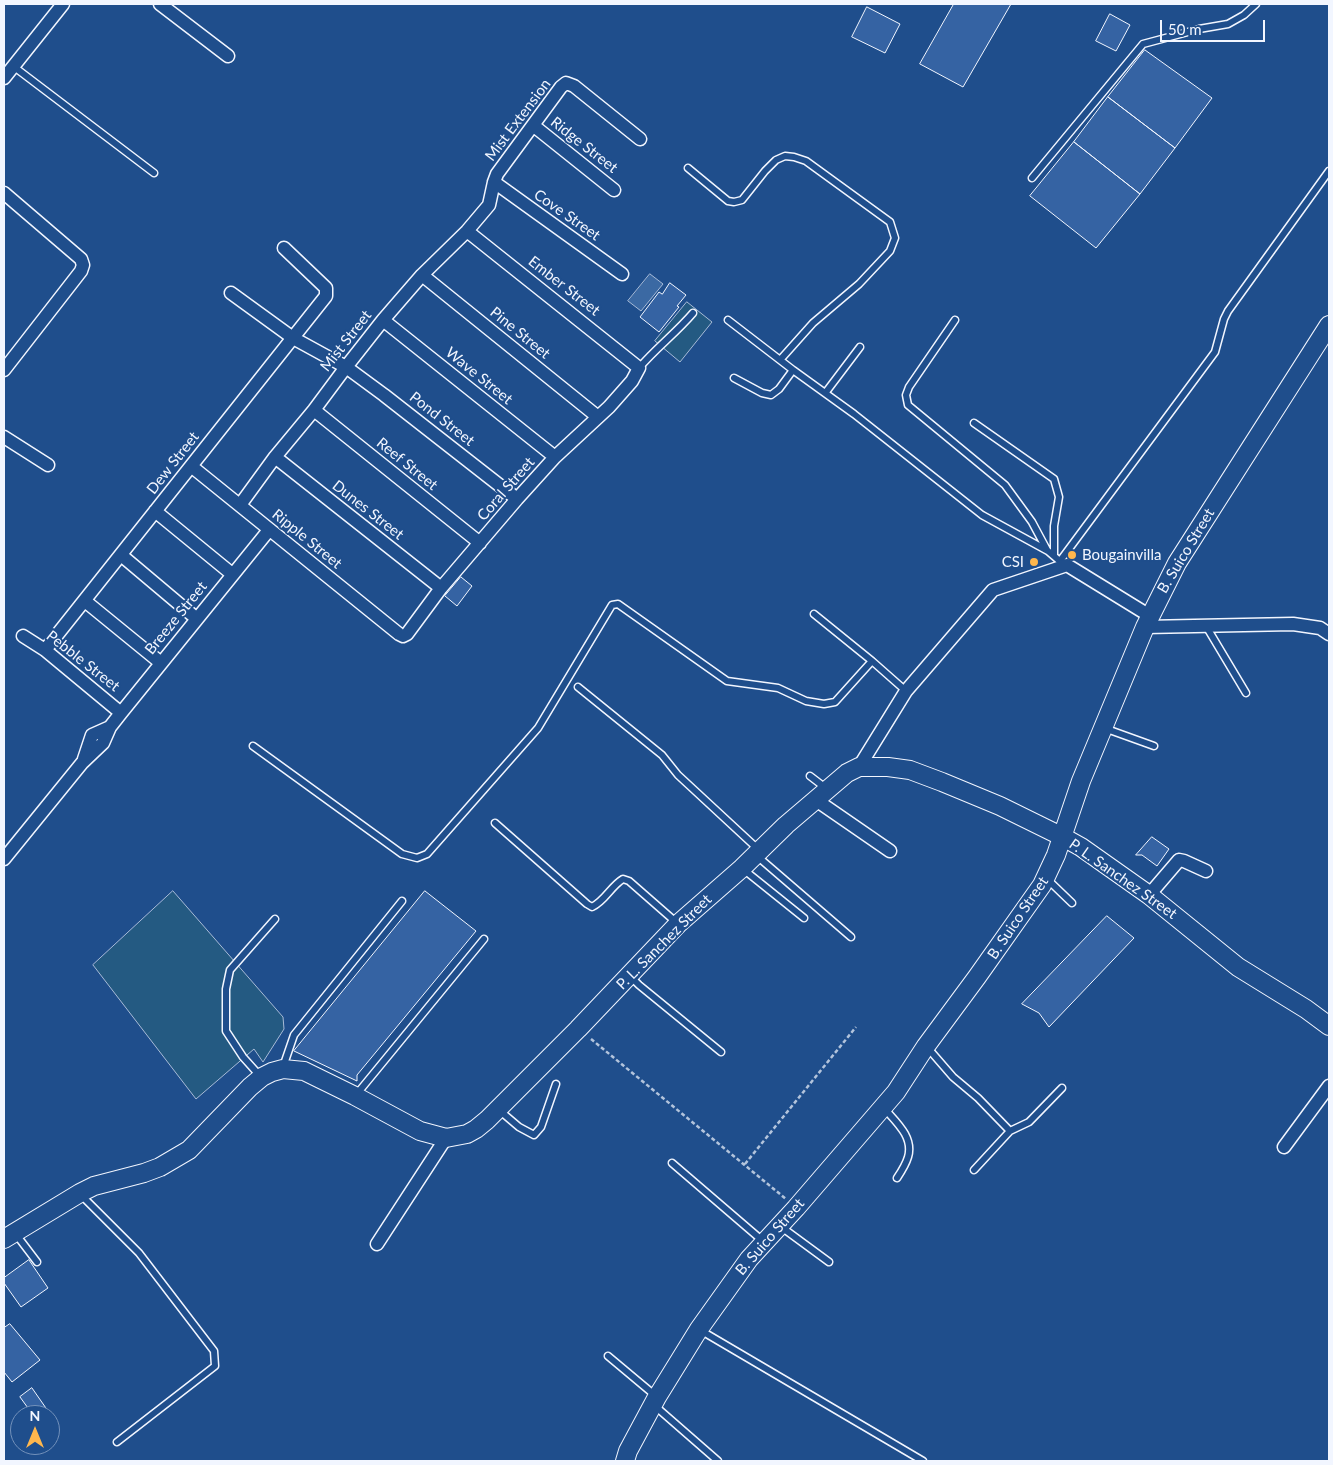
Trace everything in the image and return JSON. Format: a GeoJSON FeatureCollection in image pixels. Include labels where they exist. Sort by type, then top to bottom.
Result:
{"type":"FeatureCollection","features":[{"type":"Feature","properties":{"kind":"street"},"geometry":{"type":"LineString","coordinates":[[4,78],[63,4]]}},
{"type":"Feature","properties":{"kind":"street"},"geometry":{"type":"LineString","coordinates":[[160,4],[228,56]]}},
{"type":"Feature","properties":{"kind":"street","name":"Mist Extension"},"geometry":{"type":"LineString","coordinates":[[489,205],[497,174],[566,83],[574,86],[640,139]]}},
{"type":"Feature","properties":{"kind":"street","name":"Ridge Street"},"geometry":{"type":"LineString","coordinates":[[534,126],[614,190]]}},
{"type":"Feature","properties":{"kind":"street","name":"Cove Street"},"geometry":{"type":"LineString","coordinates":[[494,182],[622,274]]}},
{"type":"Feature","properties":{"kind":"street"},"geometry":{"type":"LineString","coordinates":[[4,193],[81,259],[84,265],[4,370]]}},
{"type":"Feature","properties":{"kind":"street","name":"Mist Street"},"geometry":{"type":"LineString","coordinates":[[240,505],[275,457],[314,410],[383,320],[422,275],[467,231],[489,205]]}},
{"type":"Feature","properties":{"kind":"street","name":"Ember Street"},"geometry":{"type":"LineString","coordinates":[[467,231],[639,368]]}},
{"type":"Feature","properties":{"kind":"street","name":"Dew Street"},"geometry":{"type":"LineString","coordinates":[[45,650],[326,296],[326,288],[284,248]]}},
{"type":"Feature","properties":{"kind":"street","name":"Pine Street"},"geometry":{"type":"LineString","coordinates":[[422,275],[598,417]]}},
{"type":"Feature","properties":{"kind":"street","name":"Pond Street"},"geometry":{"type":"LineString","coordinates":[[231,293],[293,338],[346,367],[517,499]]}},
{"type":"Feature","properties":{"kind":"street","name":"Wave Street"},"geometry":{"type":"LineString","coordinates":[[383,320],[555,458]]}},
{"type":"Feature","properties":{"kind":"street","name":"B. Suico Street"},"geometry":{"type":"LineString","coordinates":[[626,1461],[628,1451],[655,1401],[699,1329],[749,1259],[796,1208],[896,1092],[926,1046],[1046,878],[1063,837],[1081,781],[1147,622],[1177,563],[1329,324]]}},
{"type":"Feature","properties":{"kind":"street","name":"Coral Street"},"geometry":{"type":"LineString","coordinates":[[403,636],[517,499],[555,458],[609,407],[632,380],[639,368]]}},
{"type":"Feature","properties":{"kind":"street","name":"Reef Street"},"geometry":{"type":"LineString","coordinates":[[314,410],[480,544]]}},
{"type":"Feature","properties":{"kind":"street"},"geometry":{"type":"LineString","coordinates":[[4,437],[48,465]]}},
{"type":"Feature","properties":{"kind":"street","name":"Dunes Street"},"geometry":{"type":"LineString","coordinates":[[275,457],[441,588]]}},
{"type":"Feature","properties":{"kind":"street","name":"Ripple Street"},"geometry":{"type":"LineString","coordinates":[[191,466],[398,634],[403,636]]}},
{"type":"Feature","properties":{"kind":"street"},"geometry":{"type":"LineString","coordinates":[[155,511],[232,574]]}},
{"type":"Feature","properties":{"kind":"street","name":"Breeze Street"},"geometry":{"type":"LineString","coordinates":[[4,859],[82,763],[92,735],[110,727],[269,530]]}},
{"type":"Feature","properties":{"kind":"street"},"geometry":{"type":"LineString","coordinates":[[121,555],[197,619]]}},
{"type":"Feature","properties":{"kind":"street"},"geometry":{"type":"LineString","coordinates":[[859,767],[906,691],[993,590],[1063,563],[1147,622],[1206,626],[1293,624],[1320,628],[1329,634]]}},
{"type":"Feature","properties":{"kind":"street"},"geometry":{"type":"LineString","coordinates":[[85,600],[160,663]]}},
{"type":"Feature","properties":{"kind":"street","name":"Pebble Street"},"geometry":{"type":"LineString","coordinates":[[23,636],[45,650],[121,713]]}},
{"type":"Feature","properties":{"kind":"street","name":"P. L. Sanchez Street"},"geometry":{"type":"LineString","coordinates":[[9,1236],[89,1186],[128,1173],[160,1167],[189,1150],[250,1087],[262,1077],[282,1069],[304,1071],[420,1131],[446,1138],[467,1134],[476,1129],[578,1029],[678,924],[847,772],[859,767],[888,767],[918,773],[1000,806],[1063,837],[1081,847],[1149,894],[1238,967],[1306,1009],[1329,1026]]}},
{"type":"Feature","properties":{"kind":"street"},"geometry":{"type":"LineString","coordinates":[[822,795],[890,851]]}},
{"type":"Feature","properties":{"kind":"street"},"geometry":{"type":"LineString","coordinates":[[1149,894],[1179,860],[1206,871]]}},
{"type":"Feature","properties":{"kind":"street"},"geometry":{"type":"LineString","coordinates":[[1284,1147],[1329,1086]]}},
{"type":"Feature","properties":{"kind":"street"},"geometry":{"type":"LineString","coordinates":[[377,1244],[446,1138]]}},
{"type":"Feature","properties":{"kind":"lane"},"geometry":{"type":"LineString","coordinates":[[1032,178],[1143,44],[1199,29],[1228,24],[1244,15],[1256,4]]}},
{"type":"Feature","properties":{"kind":"lane"},"geometry":{"type":"LineString","coordinates":[[13,66],[154,173]]}},
{"type":"Feature","properties":{"kind":"lane"},"geometry":{"type":"LineString","coordinates":[[688,168],[728,201],[734,202],[742,200],[776,160],[785,156],[794,157],[806,161],[890,222],[895,238],[890,251],[859,284],[813,323],[780,360]]}},
{"type":"Feature","properties":{"kind":"lane"},"geometry":{"type":"LineString","coordinates":[[728,320],[793,370],[826,392],[982,515],[1048,551],[1063,563],[1215,352],[1228,311],[1329,171]]}},
{"type":"Feature","properties":{"kind":"lane"},"geometry":{"type":"LineString","coordinates":[[639,368],[693,313]]}},
{"type":"Feature","properties":{"kind":"lane"},"geometry":{"type":"LineString","coordinates":[[955,320],[909,386],[906,395],[908,404],[1005,484],[1032,522],[1048,551]]}},
{"type":"Feature","properties":{"kind":"lane"},"geometry":{"type":"LineString","coordinates":[[826,392],[860,347]]}},
{"type":"Feature","properties":{"kind":"lane"},"geometry":{"type":"LineString","coordinates":[[734,378],[762,393],[771,395],[779,389],[793,370]]}},
{"type":"Feature","properties":{"kind":"lane"},"geometry":{"type":"LineString","coordinates":[[974,423],[1054,480],[1059,496],[1054,526],[1054,556]]}},
{"type":"Feature","properties":{"kind":"lane"},"geometry":{"type":"LineString","coordinates":[[253,746],[402,854],[417,858],[427,854],[538,728],[612,605],[618,604],[727,682],[778,688],[806,701],[824,704],[835,702],[872,661]]}},
{"type":"Feature","properties":{"kind":"lane"},"geometry":{"type":"LineString","coordinates":[[814,614],[906,691]]}},
{"type":"Feature","properties":{"kind":"lane"},"geometry":{"type":"LineString","coordinates":[[1206,626],[1246,693]]}},
{"type":"Feature","properties":{"kind":"lane"},"geometry":{"type":"LineString","coordinates":[[578,688],[662,755],[678,775],[758,853],[851,937]]}},
{"type":"Feature","properties":{"kind":"lane"},"geometry":{"type":"LineString","coordinates":[[1104,728],[1154,746]]}},
{"type":"Feature","properties":{"kind":"lane"},"geometry":{"type":"LineString","coordinates":[[810,776],[822,795]]}},
{"type":"Feature","properties":{"kind":"lane"},"geometry":{"type":"LineString","coordinates":[[495,823],[592,907],[598,904],[618,882],[624,879],[629,881],[678,924]]}},
{"type":"Feature","properties":{"kind":"lane"},"geometry":{"type":"LineString","coordinates":[[742,868],[804,918]]}},
{"type":"Feature","properties":{"kind":"lane"},"geometry":{"type":"LineString","coordinates":[[1046,878],[1072,903]]}},
{"type":"Feature","properties":{"kind":"lane"},"geometry":{"type":"LineString","coordinates":[[282,1069],[294,1035],[402,901]]}},
{"type":"Feature","properties":{"kind":"lane"},"geometry":{"type":"LineString","coordinates":[[262,1077],[243,1057],[226,1031],[226,989],[230,970],[275,919]]}},
{"type":"Feature","properties":{"kind":"lane"},"geometry":{"type":"LineString","coordinates":[[355,1096],[484,939]]}},
{"type":"Feature","properties":{"kind":"lane"},"geometry":{"type":"LineString","coordinates":[[630,976],[721,1052]]}},
{"type":"Feature","properties":{"kind":"lane"},"geometry":{"type":"LineString","coordinates":[[926,1046],[953,1077],[978,1098],[1010,1131]]}},
{"type":"Feature","properties":{"kind":"lane"},"geometry":{"type":"LineString","coordinates":[[498,1108],[519,1127],[534,1135],[541,1127],[556,1084]]}},
{"type":"Feature","properties":{"kind":"lane"},"geometry":{"type":"LineString","coordinates":[[974,1170],[1010,1131],[1028,1122],[1062,1088]]}},
{"type":"Feature","properties":{"kind":"lane"},"geometry":{"type":"LineString","coordinates":[[884,1107],[906,1135],[910,1146],[908,1158],[897,1178]]}},
{"type":"Feature","properties":{"kind":"lane"},"geometry":{"type":"LineString","coordinates":[[672,1163],[764,1242]]}},
{"type":"Feature","properties":{"kind":"lane"},"geometry":{"type":"LineString","coordinates":[[89,1186],[214,1352],[215,1366],[117,1442]]}},
{"type":"Feature","properties":{"kind":"lane"},"geometry":{"type":"LineString","coordinates":[[779,1225],[829,1262]]}},
{"type":"Feature","properties":{"kind":"lane"},"geometry":{"type":"LineString","coordinates":[[9,1236],[36,1262]]}},
{"type":"Feature","properties":{"kind":"lane"},"geometry":{"type":"LineString","coordinates":[[699,1329],[923,1461]]}},
{"type":"Feature","properties":{"kind":"lane"},"geometry":{"type":"LineString","coordinates":[[608,1356],[718,1461]]}},
{"type":"Feature","properties":{"kind":"path"},"geometry":{"type":"LineString","coordinates":[[744,1164],[856,1027]]}},
{"type":"Feature","properties":{"kind":"path"},"geometry":{"type":"LineString","coordinates":[[578,1029],[796,1208]]}},
{"type":"Feature","properties":{"kind":"shaded area"},"geometry":{"type":"Polygon","coordinates":[[[650,274],[663,284],[641,311],[628,301],[650,274]]]}},
{"type":"Feature","properties":{"kind":"shaded area"},"geometry":{"type":"Polygon","coordinates":[[[687,302],[712,322],[680,362],[655,341],[687,302]]]}},
{"type":"Feature","properties":{"kind":"shaded area"},"geometry":{"type":"Polygon","coordinates":[[[173,891],[283,1017],[284,1029],[263,1062],[254,1049],[196,1099],[93,965],[173,891]]]}},
{"type":"Feature","properties":{"kind":"building"},"geometry":{"type":"Polygon","coordinates":[[[954,4],[1011,4],[963,87],[920,64],[954,4]]]}},
{"type":"Feature","properties":{"kind":"building"},"geometry":{"type":"Polygon","coordinates":[[[867,7],[900,24],[885,53],[852,37],[867,7]]]}},
{"type":"Feature","properties":{"kind":"building"},"geometry":{"type":"Polygon","coordinates":[[[1110,14],[1130,25],[1116,51],[1096,41],[1110,14]]]}},
{"type":"Feature","properties":{"kind":"building"},"geometry":{"type":"Polygon","coordinates":[[[1145,50],[1212,98],[1175,148],[1108,97],[1145,50]]]}},
{"type":"Feature","properties":{"kind":"building"},"geometry":{"type":"Polygon","coordinates":[[[1108,97],[1175,148],[1140,194],[1074,142],[1108,97]]]}},
{"type":"Feature","properties":{"kind":"building"},"geometry":{"type":"Polygon","coordinates":[[[1074,142],[1140,194],[1096,248],[1030,196],[1074,142]]]}},
{"type":"Feature","properties":{"kind":"building"},"geometry":{"type":"Polygon","coordinates":[[[670,283],[686,295],[659,332],[640,317],[659,292],[662,294],[670,283]]]}},
{"type":"Feature","properties":{"kind":"building"},"geometry":{"type":"Polygon","coordinates":[[[461,577],[472,586],[457,606],[445,596],[461,577]]]}},
{"type":"Feature","properties":{"kind":"building"},"geometry":{"type":"Polygon","coordinates":[[[1152,837],[1169,849],[1157,866],[1142,855],[1136,855],[1152,837]]]}},
{"type":"Feature","properties":{"kind":"building"},"geometry":{"type":"Polygon","coordinates":[[[425,891],[476,931],[357,1075],[357,1081],[294,1051],[425,891]]]}},
{"type":"Feature","properties":{"kind":"building"},"geometry":{"type":"Polygon","coordinates":[[[1107,916],[1134,938],[1049,1027],[1039,1013],[1022,1004],[1107,916]]]}},
{"type":"Feature","properties":{"kind":"building"},"geometry":{"type":"Polygon","coordinates":[[[29,1260],[48,1288],[21,1307],[4,1283],[4,1278],[29,1260]]]}},
{"type":"Feature","properties":{"kind":"building"},"geometry":{"type":"Polygon","coordinates":[[[10,1324],[40,1360],[12,1382],[4,1372],[4,1328],[10,1324]]]}},
{"type":"Feature","properties":{"kind":"building"},"geometry":{"type":"Polygon","coordinates":[[[32,1388],[44,1405],[26,1405],[20,1397],[32,1388]]]}},
{"type":"Feature","properties":{"kind":"place","name":"Bougainvilla"},"geometry":{"type":"Point","coordinates":[1072,555]}},
{"type":"Feature","properties":{"kind":"place","name":"CSI"},"geometry":{"type":"Point","coordinates":[1034,562]}}]}
